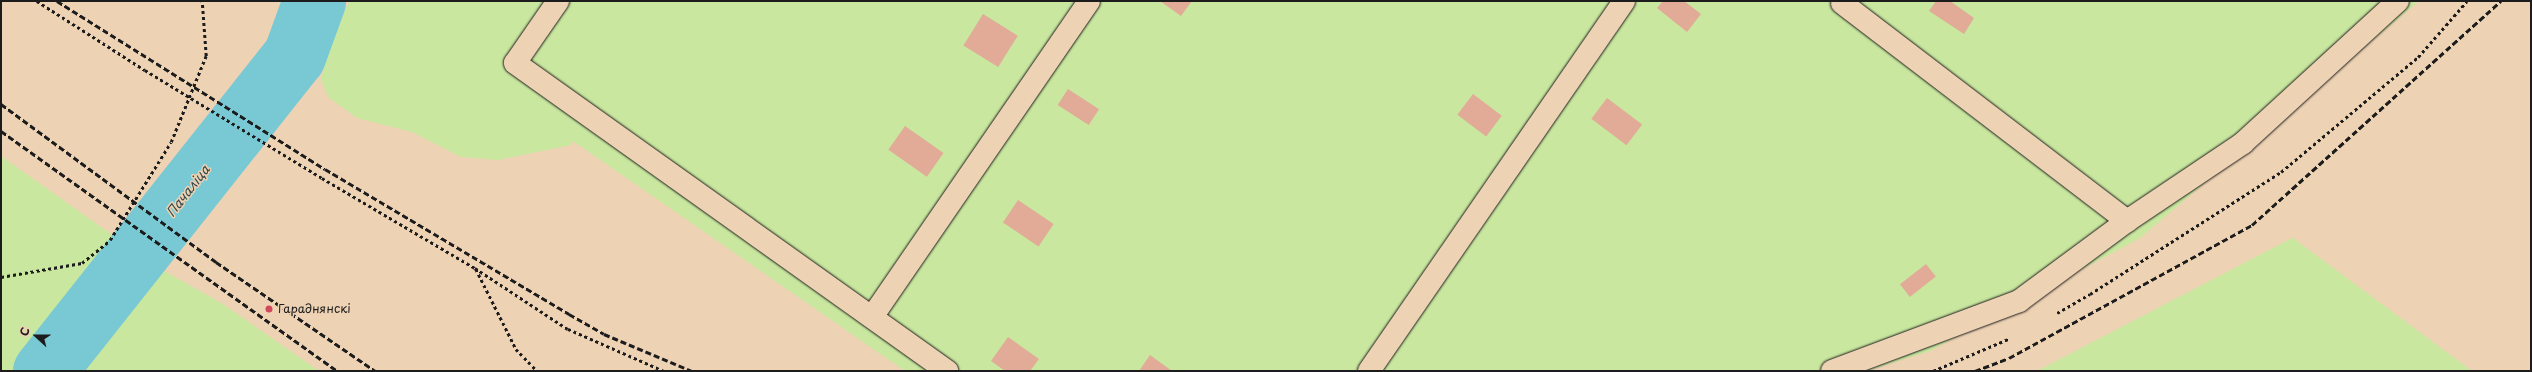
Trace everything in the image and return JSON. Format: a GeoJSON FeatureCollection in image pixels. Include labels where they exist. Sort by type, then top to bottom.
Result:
{"type":"FeatureCollection","features":[{"type":"Feature","properties":{"kind":"lane"},"geometry":{"type":"LineString","coordinates":[[558,1],[515,63],[948,371]]}},
{"type":"Feature","properties":{"kind":"lane"},"geometry":{"type":"LineString","coordinates":[[872,317],[1089,1]]}},
{"type":"Feature","properties":{"kind":"lane"},"geometry":{"type":"LineString","coordinates":[[1369,371],[1624,1]]}},
{"type":"Feature","properties":{"kind":"lane"},"geometry":{"type":"LineString","coordinates":[[1832,371],[2018,301],[2127,221],[2243,143],[2398,1]]}},
{"type":"Feature","properties":{"kind":"lane"},"geometry":{"type":"LineString","coordinates":[[1842,2],[2127,221]]}},
{"type":"Feature","properties":{"kind":"path"},"geometry":{"type":"LineString","coordinates":[[37,1],[145,70],[322,178],[476,268],[568,329],[664,371]]}},
{"type":"Feature","properties":{"kind":"path"},"geometry":{"type":"LineString","coordinates":[[1,277],[82,263],[110,240],[171,142],[206,56],[202,1]]}},
{"type":"Feature","properties":{"kind":"path"},"geometry":{"type":"LineString","coordinates":[[2051,316],[2090,294],[2280,172],[2418,56],[2467,1]]}},
{"type":"Feature","properties":{"kind":"path"},"geometry":{"type":"LineString","coordinates":[[476,268],[516,348],[537,371]]}},
{"type":"Feature","properties":{"kind":"path"},"geometry":{"type":"LineString","coordinates":[[1933,371],[2011,337]]}},
{"type":"Feature","properties":{"kind":"green space"},"geometry":{"type":"Polygon","coordinates":[[[350,1],[2419,1],[2140,238],[1930,351],[1867,371],[905,371],[573,141],[571,145],[498,160],[461,157],[412,132],[357,118],[328,97],[321,79],[335,27],[350,1]]]}},
{"type":"Feature","properties":{"kind":"green space"},"geometry":{"type":"Polygon","coordinates":[[[1,156],[159,268],[223,304],[319,371],[1,371],[1,156]]]}},
{"type":"Feature","properties":{"kind":"green space"},"geometry":{"type":"Polygon","coordinates":[[[2292,238],[2472,371],[2037,371],[2292,238]]]}},
{"type":"Feature","properties":{"kind":"building"},"geometry":{"type":"Polygon","coordinates":[[[1160,1],[1192,1],[1181,16],[1160,1]]]}},
{"type":"Feature","properties":{"kind":"building"},"geometry":{"type":"Polygon","coordinates":[[[1663,1],[1684,1],[1701,14],[1687,32],[1657,8],[1663,1]]]}},
{"type":"Feature","properties":{"kind":"building"},"geometry":{"type":"Polygon","coordinates":[[[1936,1],[1950,1],[1974,18],[1964,34],[1929,11],[1936,1]]]}},
{"type":"Feature","properties":{"kind":"building"},"geometry":{"type":"Polygon","coordinates":[[[983,14],[1018,36],[998,67],[963,45],[983,14]]]}},
{"type":"Feature","properties":{"kind":"building"},"geometry":{"type":"Polygon","coordinates":[[[1068,89],[1099,109],[1089,125],[1058,105],[1068,89]]]}},
{"type":"Feature","properties":{"kind":"building"},"geometry":{"type":"Polygon","coordinates":[[[1473,94],[1502,116],[1486,136],[1457,115],[1473,94]]]}},
{"type":"Feature","properties":{"kind":"building"},"geometry":{"type":"Polygon","coordinates":[[[1607,98],[1642,124],[1626,145],[1591,119],[1607,98]]]}},
{"type":"Feature","properties":{"kind":"building"},"geometry":{"type":"Polygon","coordinates":[[[905,126],[944,153],[927,177],[888,150],[905,126]]]}},
{"type":"Feature","properties":{"kind":"building"},"geometry":{"type":"Polygon","coordinates":[[[1018,200],[1054,224],[1039,246],[1003,222],[1018,200]]]}},
{"type":"Feature","properties":{"kind":"building"},"geometry":{"type":"Polygon","coordinates":[[[1926,264],[1936,277],[1910,297],[1900,284],[1926,264]]]}},
{"type":"Feature","properties":{"kind":"building"},"geometry":{"type":"Polygon","coordinates":[[[1008,337],[1039,359],[1030,371],[1005,371],[991,361],[1008,337]]]}},
{"type":"Feature","properties":{"kind":"building"},"geometry":{"type":"Polygon","coordinates":[[[1150,355],[1172,371],[1139,371],[1150,355]]]}},
{"type":"Feature","properties":{"kind":"waterway","name":"Пачаліца"},"geometry":{"type":"LineString","coordinates":[[44,371],[294,56],[314,1]]}},
{"type":"Feature","properties":{"kind":"railway"},"geometry":{"type":"LineString","coordinates":[[57,1],[325,169],[569,314],[604,334],[692,371]]}},
{"type":"Feature","properties":{"kind":"railway"},"geometry":{"type":"LineString","coordinates":[[1975,371],[2009,358],[2252,225],[2501,1]]}},
{"type":"Feature","properties":{"kind":"railway"},"geometry":{"type":"LineString","coordinates":[[1,104],[216,262],[375,371]]}},
{"type":"Feature","properties":{"kind":"railway"},"geometry":{"type":"LineString","coordinates":[[1,131],[338,371]]}},
{"type":"Feature","properties":{"kind":"place","name":"Гараднянскі"},"geometry":{"type":"Point","coordinates":[269,309]}}]}
